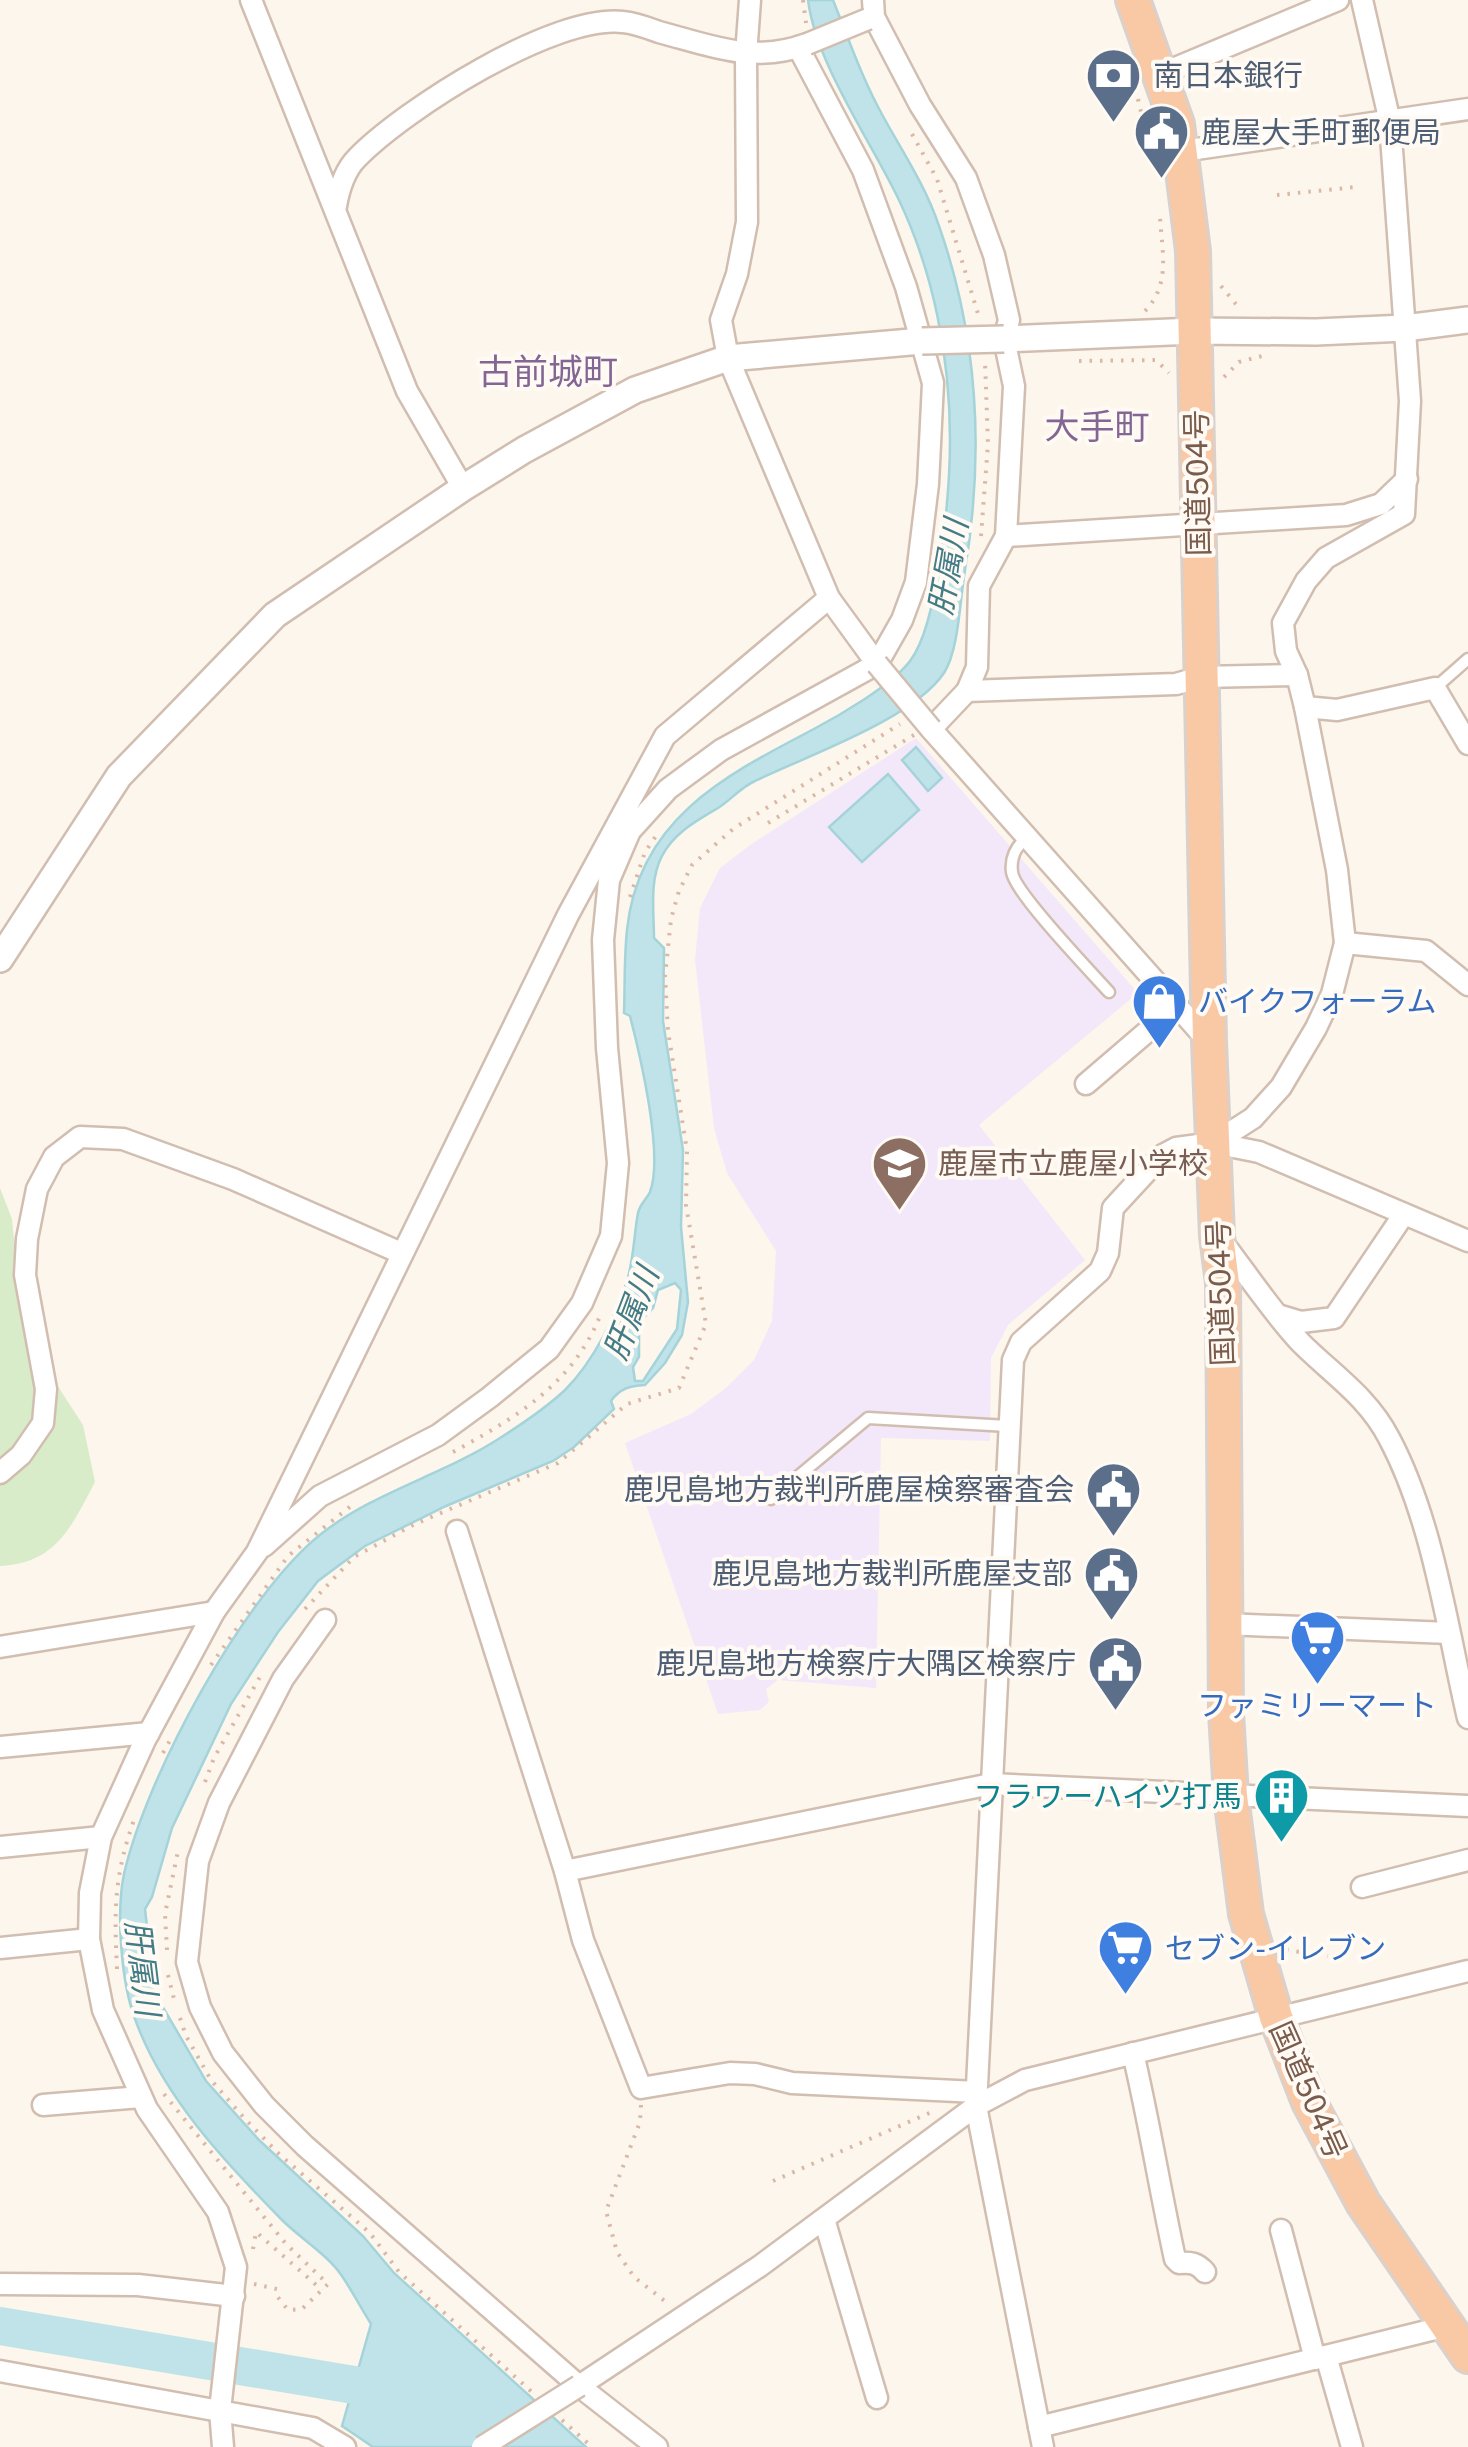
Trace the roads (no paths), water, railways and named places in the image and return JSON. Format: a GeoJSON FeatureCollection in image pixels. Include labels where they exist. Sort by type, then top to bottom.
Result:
{"type":"FeatureCollection","features":[{"type":"Feature","properties":{"kind":"highway","name":"国道504号"},"geometry":{"type":"LineString","coordinates":[[1134,0],[1149,82],[1183,151],[1193,251],[1209,1042],[1217,1236],[1223,1283],[1225,1624],[1231,1796],[1246,1914],[1276,2017],[1309,2102],[1363,2204],[1468,2356]]}},
{"type":"Feature","properties":{"kind":"street"},"geometry":{"type":"LineString","coordinates":[[251,0],[407,391],[464,488]]}},
{"type":"Feature","properties":{"kind":"street"},"geometry":{"type":"LineString","coordinates":[[750,0],[746,55],[747,222],[737,274],[721,320],[728,358],[829,598],[925,722],[1209,1042]]}},
{"type":"Feature","properties":{"kind":"street"},"geometry":{"type":"LineString","coordinates":[[1149,82],[1338,0]]}},
{"type":"Feature","properties":{"kind":"street"},"geometry":{"type":"LineString","coordinates":[[1214,1143],[1253,1118],[1281,1086],[1332,994],[1345,943],[1337,870],[1305,708],[1286,651],[1283,622],[1306,580],[1326,558],[1404,514],[1410,401],[1390,122],[1362,0]]}},
{"type":"Feature","properties":{"kind":"street"},"geometry":{"type":"LineString","coordinates":[[336,206],[340,186],[355,159],[450,84],[535,42],[594,23],[622,22],[746,55],[802,45],[872,12],[920,105],[966,178],[994,254],[1009,320],[1004,338],[1014,386],[1006,536],[979,586],[977,667],[967,691],[925,722]]}},
{"type":"Feature","properties":{"kind":"street"},"geometry":{"type":"LineString","coordinates":[[257,1552],[320,1496],[438,1436],[490,1397],[549,1349],[582,1302],[610,1236],[618,1163],[607,1048],[603,940],[609,880],[630,831],[668,789],[721,750],[877,664],[902,620],[916,582],[928,484],[934,383],[906,288],[862,170],[802,45]]}},
{"type":"Feature","properties":{"kind":"street"},"geometry":{"type":"LineString","coordinates":[[1183,151],[1468,109]]}},
{"type":"Feature","properties":{"kind":"street"},"geometry":{"type":"LineString","coordinates":[[0,958],[119,776],[275,614],[524,450],[636,390],[728,358],[922,341],[1194,331],[1316,332],[1406,328],[1468,320]]}},
{"type":"Feature","properties":{"kind":"street"},"geometry":{"type":"LineString","coordinates":[[1006,536],[1346,516],[1380,504],[1407,479]]}},
{"type":"Feature","properties":{"kind":"street"},"geometry":{"type":"LineString","coordinates":[[223,2447],[220,2410],[238,2287],[236,2267],[218,2212],[141,2097],[102,2010],[89,1939],[90,1893],[101,1838],[148,1733],[214,1612],[257,1552],[568,915],[665,736],[829,598]]}},
{"type":"Feature","properties":{"kind":"street"},"geometry":{"type":"LineString","coordinates":[[967,691],[1176,684],[1201,676],[1296,675]]}},
{"type":"Feature","properties":{"kind":"street"},"geometry":{"type":"LineString","coordinates":[[1305,708],[1337,710],[1435,688],[1468,744]]}},
{"type":"Feature","properties":{"kind":"street"},"geometry":{"type":"LineString","coordinates":[[1345,943],[1426,951],[1468,986]]}},
{"type":"Feature","properties":{"kind":"street"},"geometry":{"type":"LineString","coordinates":[[1086,1084],[1177,1006]]}},
{"type":"Feature","properties":{"kind":"street"},"geometry":{"type":"LineString","coordinates":[[0,1474],[21,1455],[43,1424],[46,1389],[26,1275],[27,1239],[37,1189],[54,1157],[80,1137],[123,1139],[160,1152],[233,1179],[401,1254]]}},
{"type":"Feature","properties":{"kind":"street"},"geometry":{"type":"LineString","coordinates":[[1447,2326],[1321,2357],[1041,2437],[977,2099],[1008,1426],[1012,1360],[1021,1342],[1100,1270],[1108,1253],[1113,1208],[1161,1156],[1176,1148],[1214,1143],[1259,1152],[1468,1241]]}},
{"type":"Feature","properties":{"kind":"street"},"geometry":{"type":"LineString","coordinates":[[1281,1316],[1301,1322],[1334,1318],[1404,1214]]}},
{"type":"Feature","properties":{"kind":"street"},"geometry":{"type":"LineString","coordinates":[[1217,1236],[1301,1342],[1356,1390],[1389,1437],[1439,1582],[1468,1718]]}},
{"type":"Feature","properties":{"kind":"street"},"geometry":{"type":"LineString","coordinates":[[456,1530],[565,1871],[583,1940],[641,2088],[730,2073],[792,2083],[977,2099]]}},
{"type":"Feature","properties":{"kind":"street"},"geometry":{"type":"LineString","coordinates":[[0,1647],[214,1612]]}},
{"type":"Feature","properties":{"kind":"street"},"geometry":{"type":"LineString","coordinates":[[325,1620],[283,1679],[219,1803],[198,1862],[187,1962],[200,2007],[223,2053],[264,2105],[305,2146],[580,2386],[656,2447]]}},
{"type":"Feature","properties":{"kind":"street"},"geometry":{"type":"LineString","coordinates":[[1225,1624],[1449,1634]]}},
{"type":"Feature","properties":{"kind":"street"},"geometry":{"type":"LineString","coordinates":[[0,1747],[148,1733]]}},
{"type":"Feature","properties":{"kind":"street"},"geometry":{"type":"LineString","coordinates":[[565,1871],[991,1784],[1468,1806]]}},
{"type":"Feature","properties":{"kind":"street"},"geometry":{"type":"LineString","coordinates":[[0,1847],[101,1838]]}},
{"type":"Feature","properties":{"kind":"street"},"geometry":{"type":"LineString","coordinates":[[1362,1886],[1468,1860]]}},
{"type":"Feature","properties":{"kind":"street"},"geometry":{"type":"LineString","coordinates":[[0,1948],[89,1939]]}},
{"type":"Feature","properties":{"kind":"street"},"geometry":{"type":"LineString","coordinates":[[482,2447],[694,2310],[824,2218],[977,2099],[1025,2080],[1468,1971]]}},
{"type":"Feature","properties":{"kind":"street"},"geometry":{"type":"LineString","coordinates":[[1133,2053],[1175,2259],[1179,2263],[1191,2262],[1205,2272]]}},
{"type":"Feature","properties":{"kind":"street"},"geometry":{"type":"LineString","coordinates":[[43,2105],[141,2097]]}},
{"type":"Feature","properties":{"kind":"street"},"geometry":{"type":"LineString","coordinates":[[824,2218],[877,2398]]}},
{"type":"Feature","properties":{"kind":"street"},"geometry":{"type":"LineString","coordinates":[[1281,2230],[1352,2447]]}},
{"type":"Feature","properties":{"kind":"street"},"geometry":{"type":"LineString","coordinates":[[0,2284],[238,2287]]}},
{"type":"Feature","properties":{"kind":"street"},"geometry":{"type":"LineString","coordinates":[[0,2371],[314,2428],[344,2447]]}},
{"type":"Feature","properties":{"kind":"lane"},"geometry":{"type":"LineString","coordinates":[[1435,688],[1468,659]]}},
{"type":"Feature","properties":{"kind":"lane"},"geometry":{"type":"LineString","coordinates":[[1027,837],[1017,846],[1012,859],[1015,884],[1109,992]]}},
{"type":"Feature","properties":{"kind":"lane"},"geometry":{"type":"LineString","coordinates":[[771,1499],[868,1418],[1008,1426]]}},
{"type":"Feature","properties":{"kind":"water","name":"肝属川"},"geometry":{"type":"Polygon","coordinates":[[[808,0],[833,0],[869,90],[934,212],[962,310],[974,397],[974,483],[958,623],[949,663],[929,690],[884,721],[745,787],[679,834],[658,865],[653,897],[654,938],[664,948],[663,1021],[683,1150],[681,1227],[688,1302],[682,1335],[665,1363],[645,1385],[618,1393],[611,1401],[614,1409],[553,1461],[446,1506],[365,1546],[318,1581],[278,1632],[231,1704],[172,1828],[145,1909],[149,1944],[144,1961],[150,1985],[206,2081],[259,2140],[363,2236],[394,2273],[586,2447],[373,2447],[342,2426],[371,2324],[336,2268],[282,2220],[198,2127],[147,2048],[130,2004],[123,1967],[120,1907],[124,1874],[153,1789],[175,1740],[230,1643],[291,1562],[342,1519],[456,1463],[525,1421],[565,1390],[594,1352],[623,1292],[632,1261],[638,1213],[654,1175],[644,1079],[630,1016],[624,1013],[627,930],[634,892],[648,859],[667,831],[718,784],[878,690],[902,670],[920,643],[935,588],[948,490],[949,409],[938,316],[911,227],[833,75],[808,0]],[[675,1283],[658,1290],[653,1308],[639,1322],[635,1381],[643,1381],[677,1329],[681,1290],[675,1283]]]}},
{"type":"Feature","properties":{"kind":"water"},"geometry":{"type":"Polygon","coordinates":[[[916,747],[942,778],[928,791],[902,760],[916,747]]]}},
{"type":"Feature","properties":{"kind":"water"},"geometry":{"type":"Polygon","coordinates":[[[888,774],[919,810],[862,862],[829,827],[888,774]]]}},
{"type":"Feature","properties":{"kind":"waterway"},"geometry":{"type":"LineString","coordinates":[[0,2326],[402,2393]]}},
{"type":"Feature","properties":{"kind":"place","name":"南日本銀行"},"geometry":{"type":"Point","coordinates":[1114,124]}},
{"type":"Feature","properties":{"kind":"place","name":"鹿屋大手町郵便局"},"geometry":{"type":"Point","coordinates":[1162,181]}},
{"type":"Feature","properties":{"kind":"place","name":"バイクフォーラム"},"geometry":{"type":"Point","coordinates":[1159,1050]}},
{"type":"Feature","properties":{"kind":"place","name":"鹿屋市立鹿屋小学校"},"geometry":{"type":"Point","coordinates":[899,1212]}},
{"type":"Feature","properties":{"kind":"place","name":"鹿児島地方裁判所鹿屋検察審査会"},"geometry":{"type":"Point","coordinates":[1113,1538]}},
{"type":"Feature","properties":{"kind":"place","name":"鹿児島地方裁判所鹿屋支部"},"geometry":{"type":"Point","coordinates":[1111,1622]}},
{"type":"Feature","properties":{"kind":"place","name":"ファミリーマート"},"geometry":{"type":"Point","coordinates":[1317,1686]}},
{"type":"Feature","properties":{"kind":"place","name":"鹿児島地方検察庁大隅区検察庁"},"geometry":{"type":"Point","coordinates":[1115,1712]}},
{"type":"Feature","properties":{"kind":"place","name":"フラワーハイツ打馬"},"geometry":{"type":"Point","coordinates":[1281,1845]}},
{"type":"Feature","properties":{"kind":"place","name":"セブン-イレブン"},"geometry":{"type":"Point","coordinates":[1126,1997]}},
{"type":"Feature","properties":{"kind":"district","name":"古前城町"},"geometry":{"type":"Point","coordinates":[548,371]}},
{"type":"Feature","properties":{"kind":"district","name":"大手町"},"geometry":{"type":"Point","coordinates":[1097,426]}}]}
